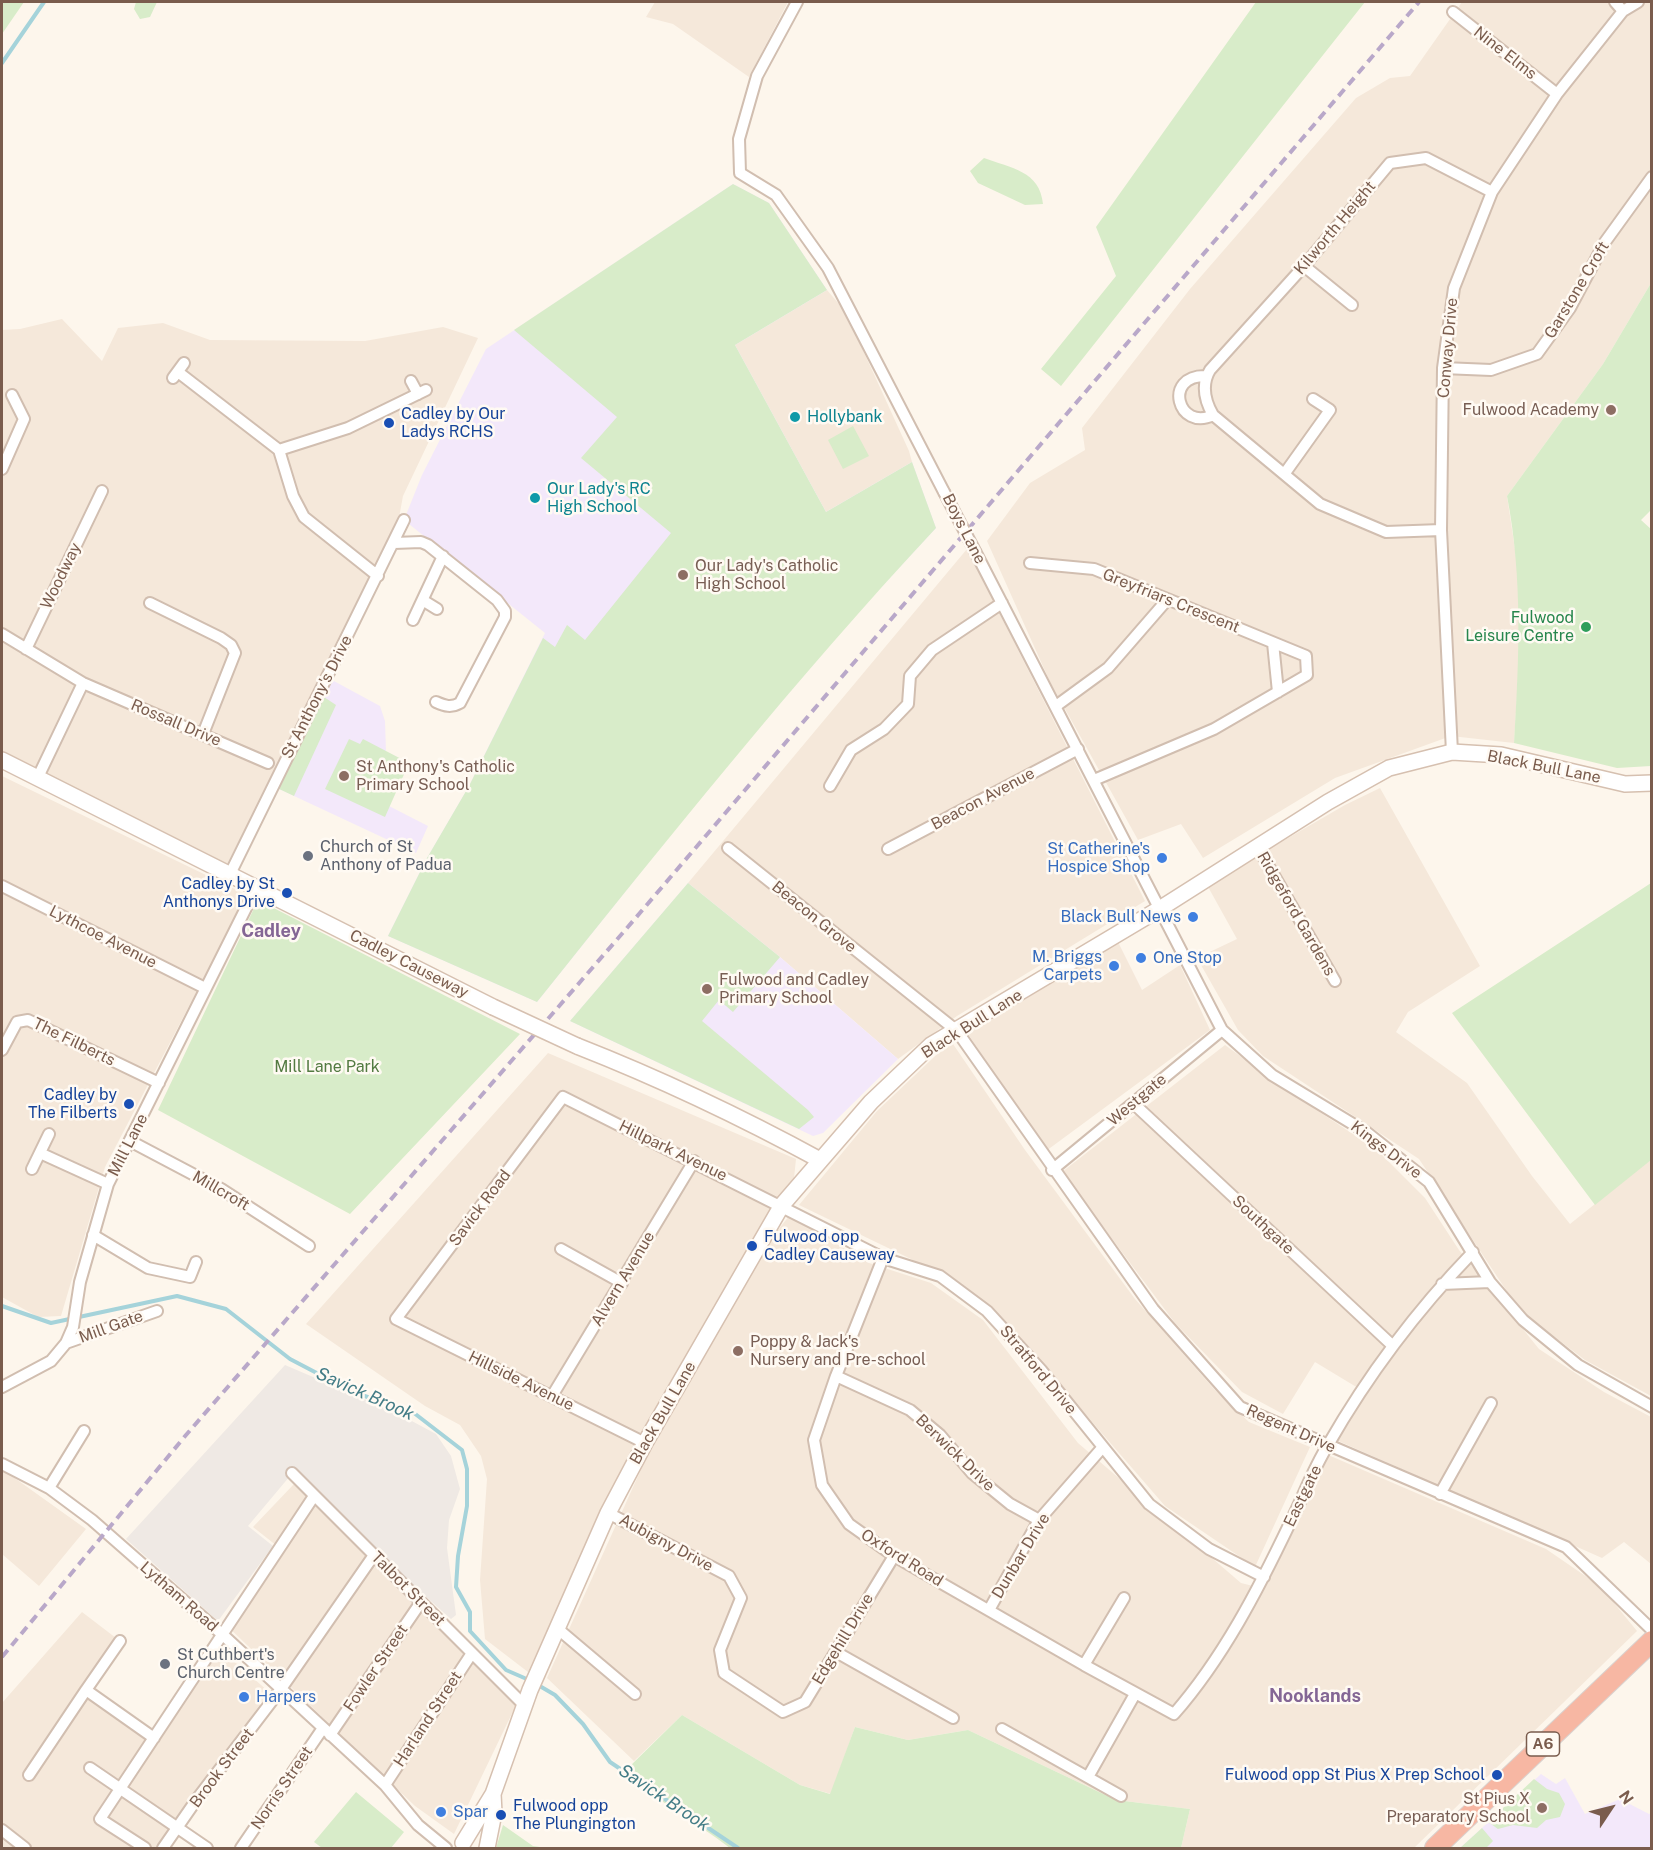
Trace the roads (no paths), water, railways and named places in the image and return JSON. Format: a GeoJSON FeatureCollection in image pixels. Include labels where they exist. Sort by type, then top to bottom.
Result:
{"type":"FeatureCollection","features":[{"type":"Feature","properties":{"kind":"highway","name":"A6"},"geometry":{"type":"LineString","coordinates":[[1435,1848],[1652,1641]]}},
{"type":"Feature","properties":{"kind":"street","name":"Boys Lane"},"geometry":{"type":"LineString","coordinates":[[797,2],[757,76],[739,139],[740,173],[776,195],[828,268],[1161,908]]}},
{"type":"Feature","properties":{"kind":"street"},"geometry":{"type":"LineString","coordinates":[[1615,2],[1623,11]]}},
{"type":"Feature","properties":{"kind":"street","name":"Conway Drive"},"geometry":{"type":"LineString","coordinates":[[1452,752],[1441,530],[1443,368],[1454,288],[1492,192],[1557,94],[1623,11],[1638,2]]}},
{"type":"Feature","properties":{"kind":"street","name":"Nine Elms"},"geometry":{"type":"LineString","coordinates":[[1453,12],[1557,94]]}},
{"type":"Feature","properties":{"kind":"street","name":"Kilworth Height"},"geometry":{"type":"LineString","coordinates":[[1441,530],[1386,532],[1320,504],[1213,416],[1202,419],[1192,417],[1180,406],[1177,399],[1179,392],[1189,380],[1206,376],[1304,266],[1390,163],[1426,158],[1492,192]]}},
{"type":"Feature","properties":{"kind":"street","name":"Garstone Croft"},"geometry":{"type":"LineString","coordinates":[[1443,368],[1491,370],[1537,354],[1570,308],[1605,243],[1652,177]]}},
{"type":"Feature","properties":{"kind":"street"},"geometry":{"type":"LineString","coordinates":[[1304,266],[1352,305]]}},
{"type":"Feature","properties":{"kind":"street"},"geometry":{"type":"LineString","coordinates":[[178,371],[279,450],[293,496],[304,517],[378,576]]}},
{"type":"Feature","properties":{"kind":"street"},"geometry":{"type":"LineString","coordinates":[[1206,376],[1206,397],[1213,416]]}},
{"type":"Feature","properties":{"kind":"street"},"geometry":{"type":"LineString","coordinates":[[279,450],[348,428],[422,392],[411,381]]}},
{"type":"Feature","properties":{"kind":"street"},"geometry":{"type":"LineString","coordinates":[[2,469],[30,418],[12,395]]}},
{"type":"Feature","properties":{"kind":"street"},"geometry":{"type":"LineString","coordinates":[[1285,473],[1330,410],[1313,399]]}},
{"type":"Feature","properties":{"kind":"street","name":"Woodway"},"geometry":{"type":"LineString","coordinates":[[26,649],[102,505],[102,491]]}},
{"type":"Feature","properties":{"kind":"street","name":"St Anthony's Drive"},"geometry":{"type":"LineString","coordinates":[[230,874],[404,520]]}},
{"type":"Feature","properties":{"kind":"street"},"geometry":{"type":"LineString","coordinates":[[394,543],[421,542],[497,600],[505,611],[505,617],[460,703],[445,706],[436,702]]}},
{"type":"Feature","properties":{"kind":"street"},"geometry":{"type":"LineString","coordinates":[[413,620],[424,601],[442,556]]}},
{"type":"Feature","properties":{"kind":"street","name":"Greyfriars Crescent"},"geometry":{"type":"LineString","coordinates":[[1030,562],[1094,569],[1306,656],[1307,675],[1278,692],[1214,729],[1094,780]]}},
{"type":"Feature","properties":{"kind":"street"},"geometry":{"type":"LineString","coordinates":[[1056,706],[1108,668],[1167,600]]}},
{"type":"Feature","properties":{"kind":"street"},"geometry":{"type":"LineString","coordinates":[[424,601],[437,609]]}},
{"type":"Feature","properties":{"kind":"street"},"geometry":{"type":"LineString","coordinates":[[150,603],[221,638],[231,645],[235,653],[202,734]]}},
{"type":"Feature","properties":{"kind":"street"},"geometry":{"type":"LineString","coordinates":[[830,786],[851,750],[884,729],[908,704],[910,676],[932,650],[1002,603]]}},
{"type":"Feature","properties":{"kind":"street","name":"Rossall Drive"},"geometry":{"type":"LineString","coordinates":[[2,634],[83,683],[268,763]]}},
{"type":"Feature","properties":{"kind":"street"},"geometry":{"type":"LineString","coordinates":[[1274,643],[1278,692]]}},
{"type":"Feature","properties":{"kind":"street"},"geometry":{"type":"LineString","coordinates":[[38,777],[83,683]]}},
{"type":"Feature","properties":{"kind":"street","name":"Beacon Avenue"},"geometry":{"type":"LineString","coordinates":[[888,849],[1078,749]]}},
{"type":"Feature","properties":{"kind":"street","name":"Black Bull Lane"},"geometry":{"type":"LineString","coordinates":[[527,1697],[608,1513],[645,1443],[782,1205],[899,1073],[931,1045],[1161,908],[1257,846],[1389,768],[1452,752],[1501,755],[1625,783],[1652,783]]}},
{"type":"Feature","properties":{"kind":"street","name":"Cadley Causeway"},"geometry":{"type":"LineString","coordinates":[[2,760],[493,1007],[577,1046],[663,1080],[749,1121],[820,1160]]}},
{"type":"Feature","properties":{"kind":"street","name":"Ridgeford Gardens"},"geometry":{"type":"LineString","coordinates":[[1257,846],[1335,981]]}},
{"type":"Feature","properties":{"kind":"street","name":"Beacon Grove"},"geometry":{"type":"LineString","coordinates":[[728,848],[957,1031]]}},
{"type":"Feature","properties":{"kind":"street","name":"Lythcoe Avenue"},"geometry":{"type":"LineString","coordinates":[[2,886],[205,988]]}},
{"type":"Feature","properties":{"kind":"street","name":"Mill Lane"},"geometry":{"type":"LineString","coordinates":[[2,1387],[51,1361],[66,1343],[73,1327],[74,1311],[108,1184],[256,888]]}},
{"type":"Feature","properties":{"kind":"street","name":"Kings Drive"},"geometry":{"type":"LineString","coordinates":[[1161,908],[1222,1030],[1272,1075],[1366,1132],[1429,1182],[1490,1282],[1522,1320],[1578,1365],[1652,1407]]}},
{"type":"Feature","properties":{"kind":"street","name":"The Filberts"},"geometry":{"type":"LineString","coordinates":[[2,1050],[7,1026],[28,1020],[159,1083]]}},
{"type":"Feature","properties":{"kind":"street","name":"Westgate"},"geometry":{"type":"LineString","coordinates":[[1052,1170],[1222,1030]]}},
{"type":"Feature","properties":{"kind":"street","name":"Regent Drive"},"geometry":{"type":"LineString","coordinates":[[957,1031],[1052,1170],[1153,1309],[1240,1407],[1566,1547],[1652,1630]]}},
{"type":"Feature","properties":{"kind":"street","name":"Hillpark Avenue"},"geometry":{"type":"LineString","coordinates":[[563,1097],[782,1205]]}},
{"type":"Feature","properties":{"kind":"street","name":"Savick Road"},"geometry":{"type":"LineString","coordinates":[[396,1319],[563,1097]]}},
{"type":"Feature","properties":{"kind":"street","name":"Southgate"},"geometry":{"type":"LineString","coordinates":[[1133,1103],[1393,1346]]}},
{"type":"Feature","properties":{"kind":"street"},"geometry":{"type":"LineString","coordinates":[[32,1169],[49,1134]]}},
{"type":"Feature","properties":{"kind":"street","name":"Millcroft"},"geometry":{"type":"LineString","coordinates":[[130,1141],[221,1189],[309,1246]]}},
{"type":"Feature","properties":{"kind":"street"},"geometry":{"type":"LineString","coordinates":[[40,1153],[108,1184]]}},
{"type":"Feature","properties":{"kind":"street","name":"Alvern Avenue"},"geometry":{"type":"LineString","coordinates":[[552,1396],[694,1161]]}},
{"type":"Feature","properties":{"kind":"street","name":"Stratford Drive"},"geometry":{"type":"LineString","coordinates":[[782,1205],[883,1258],[940,1275],[987,1311],[1041,1370],[1149,1504],[1209,1550],[1264,1577]]}},
{"type":"Feature","properties":{"kind":"street"},"geometry":{"type":"LineString","coordinates":[[93,1235],[148,1268],[190,1277],[196,1262]]}},
{"type":"Feature","properties":{"kind":"street"},"geometry":{"type":"LineString","coordinates":[[561,1249],[622,1283]]}},
{"type":"Feature","properties":{"kind":"street","name":"Eastgate"},"geometry":{"type":"LineString","coordinates":[[1174,1713],[1203,1681],[1264,1577],[1328,1445],[1393,1346],[1442,1284],[1473,1252]]}},
{"type":"Feature","properties":{"kind":"street","name":"Oxford Road"},"geometry":{"type":"LineString","coordinates":[[883,1258],[836,1376],[814,1440],[822,1485],[849,1524],[894,1556],[1084,1665],[1174,1713]]}},
{"type":"Feature","properties":{"kind":"street"},"geometry":{"type":"LineString","coordinates":[[1442,1284],[1490,1282]]}},
{"type":"Feature","properties":{"kind":"street","name":"Mill Gate"},"geometry":{"type":"LineString","coordinates":[[66,1343],[157,1311]]}},
{"type":"Feature","properties":{"kind":"street","name":"Hillside Avenue"},"geometry":{"type":"LineString","coordinates":[[396,1319],[645,1443]]}},
{"type":"Feature","properties":{"kind":"street","name":"Berwick Drive"},"geometry":{"type":"LineString","coordinates":[[836,1376],[876,1392],[910,1410],[940,1435],[972,1473],[1010,1504],[1039,1520]]}},
{"type":"Feature","properties":{"kind":"street"},"geometry":{"type":"LineString","coordinates":[[1440,1494],[1491,1403]]}},
{"type":"Feature","properties":{"kind":"street"},"geometry":{"type":"LineString","coordinates":[[49,1488],[84,1431]]}},
{"type":"Feature","properties":{"kind":"street","name":"Dunbar Drive"},"geometry":{"type":"LineString","coordinates":[[989,1610],[1039,1520],[1102,1448]]}},
{"type":"Feature","properties":{"kind":"street","name":"Lytham Road"},"geometry":{"type":"LineString","coordinates":[[2,1464],[49,1488],[92,1520],[223,1635],[327,1731],[385,1785],[418,1826],[446,1848]]}},
{"type":"Feature","properties":{"kind":"street","name":"Talbot Street"},"geometry":{"type":"LineString","coordinates":[[292,1473],[472,1653],[527,1697]]}},
{"type":"Feature","properties":{"kind":"street"},"geometry":{"type":"LineString","coordinates":[[145,1848],[100,1819],[314,1496]]}},
{"type":"Feature","properties":{"kind":"street","name":"Aubigny Drive"},"geometry":{"type":"LineString","coordinates":[[608,1513],[729,1576],[741,1598],[720,1650],[724,1673],[783,1712]]}},
{"type":"Feature","properties":{"kind":"street","name":"Brook Street"},"geometry":{"type":"LineString","coordinates":[[163,1848],[197,1799],[281,1689],[374,1556]]}},
{"type":"Feature","properties":{"kind":"street","name":"Edgehill Drive"},"geometry":{"type":"LineString","coordinates":[[783,1712],[805,1702],[894,1556]]}},
{"type":"Feature","properties":{"kind":"street"},"geometry":{"type":"LineString","coordinates":[[1084,1665],[1124,1598]]}},
{"type":"Feature","properties":{"kind":"street","name":"Fowler Street"},"geometry":{"type":"LineString","coordinates":[[327,1731],[421,1602]]}},
{"type":"Feature","properties":{"kind":"street"},"geometry":{"type":"LineString","coordinates":[[558,1629],[635,1694]]}},
{"type":"Feature","properties":{"kind":"street"},"geometry":{"type":"LineString","coordinates":[[29,1775],[120,1641]]}},
{"type":"Feature","properties":{"kind":"street"},"geometry":{"type":"LineString","coordinates":[[836,1652],[953,1718]]}},
{"type":"Feature","properties":{"kind":"street","name":"Harland Street"},"geometry":{"type":"LineString","coordinates":[[385,1785],[472,1653]]}},
{"type":"Feature","properties":{"kind":"street"},"geometry":{"type":"LineString","coordinates":[[86,1690],[154,1738]]}},
{"type":"Feature","properties":{"kind":"street"},"geometry":{"type":"LineString","coordinates":[[1088,1777],[1136,1694]]}},
{"type":"Feature","properties":{"kind":"street"},"geometry":{"type":"LineString","coordinates":[[459,1846],[493,1794],[527,1697]]}},
{"type":"Feature","properties":{"kind":"street"},"geometry":{"type":"LineString","coordinates":[[1002,1729],[1122,1796]]}},
{"type":"Feature","properties":{"kind":"street","name":"Norris Street"},"geometry":{"type":"LineString","coordinates":[[241,1848],[327,1731]]}},
{"type":"Feature","properties":{"kind":"street"},"geometry":{"type":"LineString","coordinates":[[90,1768],[207,1848]]}},
{"type":"Feature","properties":{"kind":"street"},"geometry":{"type":"LineString","coordinates":[[487,1848],[494,1813],[493,1794]]}},
{"type":"Feature","properties":{"kind":"street"},"geometry":{"type":"LineString","coordinates":[[2,1830],[25,1848]]}},
{"type":"Feature","properties":{"kind":"street"},"geometry":{"type":"LineString","coordinates":[[459,1846],[470,1842],[482,1848]]}},
{"type":"Feature","properties":{"kind":"waterway"},"geometry":{"type":"LineString","coordinates":[[2,63],[44,2]]}},
{"type":"Feature","properties":{"kind":"waterway","name":"Savick Brook"},"geometry":{"type":"LineString","coordinates":[[2,1306],[51,1323],[177,1296],[226,1309],[290,1359],[353,1392],[414,1413],[462,1450],[467,1469],[467,1506],[458,1556],[456,1587],[470,1612],[470,1631],[506,1670],[529,1680]]}},
{"type":"Feature","properties":{"kind":"waterway","name":"Savick Brook"},"geometry":{"type":"LineString","coordinates":[[538,1685],[555,1695],[583,1724],[610,1762],[738,1848]]}},
{"type":"Feature","properties":{"kind":"railway"},"geometry":{"type":"LineString","coordinates":[[2,1657],[186,1435],[627,928],[1419,2]]}},
{"type":"Feature","properties":{"kind":"place","name":"Fulwood Academy"},"geometry":{"type":"Point","coordinates":[1611,410]}},
{"type":"Feature","properties":{"kind":"place","name":"Hollybank"},"geometry":{"type":"Point","coordinates":[795,417]}},
{"type":"Feature","properties":{"kind":"place","name":"Cadley by Our Ladys RCHS"},"geometry":{"type":"Point","coordinates":[389,423]}},
{"type":"Feature","properties":{"kind":"place","name":"Our Lady's RC High School"},"geometry":{"type":"Point","coordinates":[535,498]}},
{"type":"Feature","properties":{"kind":"place","name":"Our Lady's Catholic High School"},"geometry":{"type":"Point","coordinates":[683,575]}},
{"type":"Feature","properties":{"kind":"place","name":"Fulwood Leisure Centre"},"geometry":{"type":"Point","coordinates":[1586,627]}},
{"type":"Feature","properties":{"kind":"place","name":"St Anthony's Catholic Primary School"},"geometry":{"type":"Point","coordinates":[344,776]}},
{"type":"Feature","properties":{"kind":"place","name":"Church of St Anthony of Padua"},"geometry":{"type":"Point","coordinates":[308,856]}},
{"type":"Feature","properties":{"kind":"place","name":"St Catherine's Hospice Shop"},"geometry":{"type":"Point","coordinates":[1162,858]}},
{"type":"Feature","properties":{"kind":"place","name":"Cadley by St Anthonys Drive"},"geometry":{"type":"Point","coordinates":[287,893]}},
{"type":"Feature","properties":{"kind":"place","name":"Black Bull News"},"geometry":{"type":"Point","coordinates":[1193,917]}},
{"type":"Feature","properties":{"kind":"place","name":"One Stop"},"geometry":{"type":"Point","coordinates":[1141,958]}},
{"type":"Feature","properties":{"kind":"place","name":"M. Briggs Carpets"},"geometry":{"type":"Point","coordinates":[1114,966]}},
{"type":"Feature","properties":{"kind":"place","name":"Fulwood and Cadley Primary School"},"geometry":{"type":"Point","coordinates":[707,989]}},
{"type":"Feature","properties":{"kind":"place","name":"Cadley by The Filberts"},"geometry":{"type":"Point","coordinates":[129,1104]}},
{"type":"Feature","properties":{"kind":"place","name":"Fulwood opp Cadley Causeway"},"geometry":{"type":"Point","coordinates":[752,1246]}},
{"type":"Feature","properties":{"kind":"place","name":"Poppy & Jack's Nursery and Pre-school"},"geometry":{"type":"Point","coordinates":[738,1351]}},
{"type":"Feature","properties":{"kind":"place","name":"St Cuthbert's Church Centre"},"geometry":{"type":"Point","coordinates":[165,1664]}},
{"type":"Feature","properties":{"kind":"place","name":"Harpers"},"geometry":{"type":"Point","coordinates":[244,1697]}},
{"type":"Feature","properties":{"kind":"place","name":"Fulwood opp St Pius X Prep School"},"geometry":{"type":"Point","coordinates":[1497,1775]}},
{"type":"Feature","properties":{"kind":"place","name":"St Pius X Preparatory School"},"geometry":{"type":"Point","coordinates":[1542,1808]}},
{"type":"Feature","properties":{"kind":"place","name":"Spar"},"geometry":{"type":"Point","coordinates":[441,1812]}},
{"type":"Feature","properties":{"kind":"place","name":"Fulwood opp The Plungington"},"geometry":{"type":"Point","coordinates":[501,1815]}},
{"type":"Feature","properties":{"kind":"district","name":"Cadley"},"geometry":{"type":"Point","coordinates":[271,931]}},
{"type":"Feature","properties":{"kind":"district","name":"Nooklands"},"geometry":{"type":"Point","coordinates":[1315,1696]}},
{"type":"Feature","properties":{"kind":"park label","name":"Mill Lane Park"},"geometry":{"type":"Point","coordinates":[327,1067]}}]}
